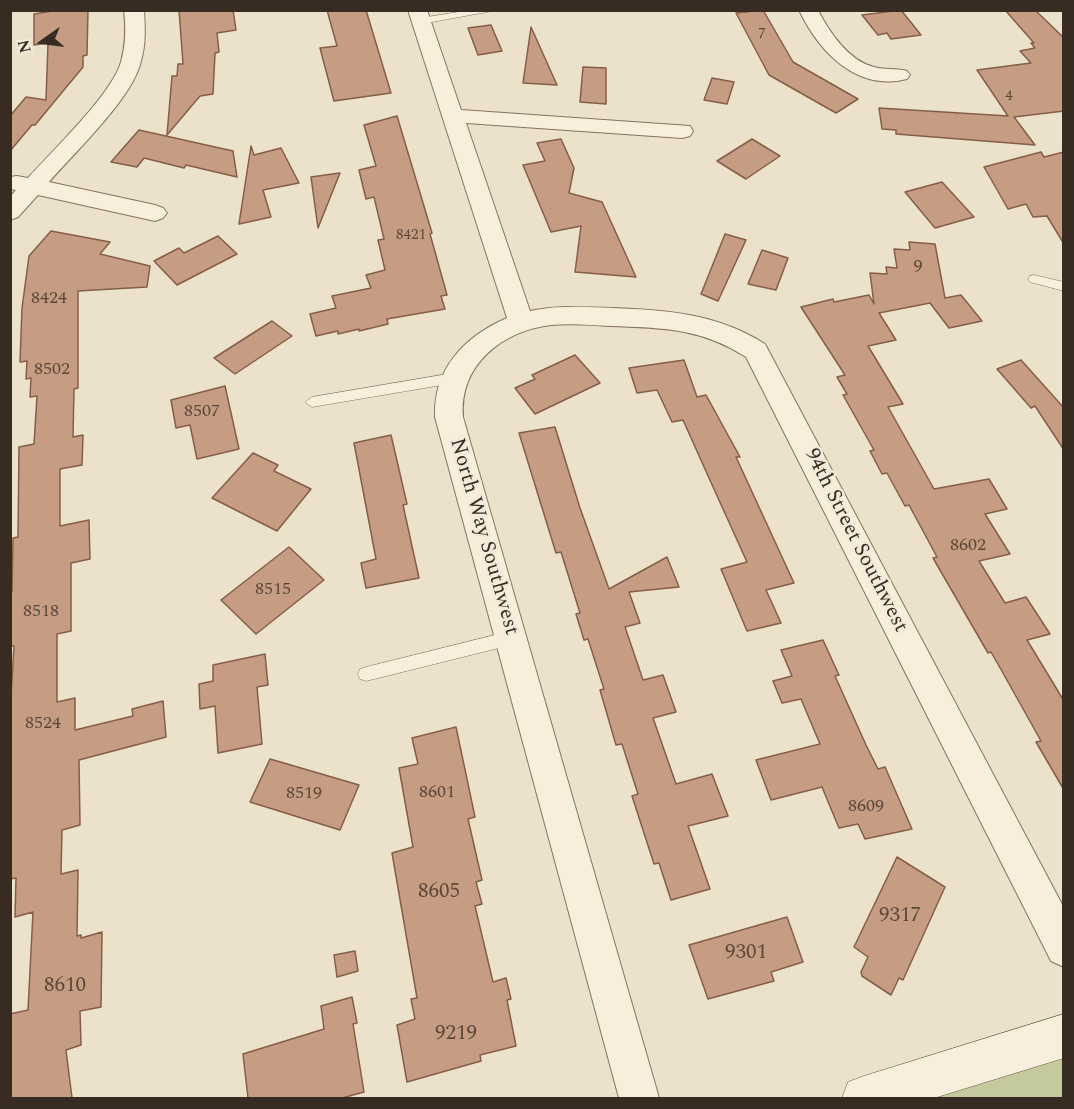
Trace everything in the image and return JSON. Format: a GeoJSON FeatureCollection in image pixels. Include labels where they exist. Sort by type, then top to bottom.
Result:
{"type":"FeatureCollection","features":[{"type":"Feature","properties":{"kind":"street"},"geometry":{"type":"LineString","coordinates":[[10,212],[111,98],[126,76],[131,63],[136,33],[134,10]]}},
{"type":"Feature","properties":{"kind":"street"},"geometry":{"type":"LineString","coordinates":[[808,10],[827,40],[849,62],[861,70],[885,75],[900,75]]}},
{"type":"Feature","properties":{"kind":"street"},"geometry":{"type":"LineString","coordinates":[[419,16],[520,322]]}},
{"type":"Feature","properties":{"kind":"street"},"geometry":{"type":"LineString","coordinates":[[453,116],[682,131]]}},
{"type":"Feature","properties":{"kind":"street"},"geometry":{"type":"LineString","coordinates":[[10,182],[155,213]]}},
{"type":"Feature","properties":{"kind":"street","name":"94th Street Southwest"},"geometry":{"type":"LineString","coordinates":[[520,322],[544,317],[569,316],[673,318],[722,332],[742,341],[756,351],[1064,948]]}},
{"type":"Feature","properties":{"kind":"street","name":"North Way Southwest"},"geometry":{"type":"LineString","coordinates":[[520,322],[497,334],[468,357],[454,378],[448,397],[449,417],[639,1098]]}},
{"type":"Feature","properties":{"kind":"street"},"geometry":{"type":"LineString","coordinates":[[864,1098],[1064,1036]]}},
{"type":"Feature","properties":{"kind":"lane"},"geometry":{"type":"LineString","coordinates":[[419,16],[494,10]]}},
{"type":"Feature","properties":{"kind":"lane"},"geometry":{"type":"LineString","coordinates":[[1034,279],[1064,287]]}},
{"type":"Feature","properties":{"kind":"lane"},"geometry":{"type":"LineString","coordinates":[[312,402],[454,378]]}},
{"type":"Feature","properties":{"kind":"lane"},"geometry":{"type":"LineString","coordinates":[[366,674],[511,638]]}},
{"type":"Feature","properties":{"kind":"green space"},"geometry":{"type":"Polygon","coordinates":[[[1063,1035],[1063,1098],[868,1098],[1063,1035]]]}},
{"type":"Feature","properties":{"kind":"building"},"geometry":{"type":"Polygon","coordinates":[[[59,10],[88,10],[87,55],[83,56],[83,67],[35,125],[32,125],[10,151],[10,116],[26,97],[46,100],[48,43],[34,45],[34,14],[59,10]]]}},
{"type":"Feature","properties":{"kind":"building"},"geometry":{"type":"Polygon","coordinates":[[[179,10],[233,10],[236,30],[217,33],[219,52],[215,53],[213,94],[200,96],[167,135],[172,76],[177,76],[178,64],[183,64],[179,10]]]}},
{"type":"Feature","properties":{"kind":"building"},"geometry":{"type":"Polygon","coordinates":[[[327,10],[366,10],[391,93],[334,101],[320,48],[337,46],[327,10]]]}},
{"type":"Feature","properties":{"kind":"building"},"geometry":{"type":"Polygon","coordinates":[[[763,10],[793,62],[858,99],[836,113],[769,75],[736,13],[763,10]]]}},
{"type":"Feature","properties":{"kind":"building"},"geometry":{"type":"Polygon","coordinates":[[[901,10],[921,35],[891,39],[887,33],[878,35],[862,15],[901,10]]]}},
{"type":"Feature","properties":{"kind":"building"},"geometry":{"type":"Polygon","coordinates":[[[1005,10],[1035,10],[1064,38],[1064,111],[1014,117],[1035,145],[896,134],[896,130],[882,129],[879,108],[1008,116],[977,70],[1031,63],[1020,51],[1035,48],[1031,43],[1034,43],[1005,10]]]}},
{"type":"Feature","properties":{"kind":"building"},"geometry":{"type":"Polygon","coordinates":[[[491,25],[502,51],[478,55],[468,28],[491,25]]]}},
{"type":"Feature","properties":{"kind":"building"},"geometry":{"type":"Polygon","coordinates":[[[531,27],[557,85],[523,83],[531,27]]]}},
{"type":"Feature","properties":{"kind":"building"},"geometry":{"type":"Polygon","coordinates":[[[583,67],[606,68],[606,104],[580,102],[583,67]]]}},
{"type":"Feature","properties":{"kind":"building"},"geometry":{"type":"Polygon","coordinates":[[[712,78],[734,82],[727,104],[704,100],[712,78]]]}},
{"type":"Feature","properties":{"kind":"building"},"geometry":{"type":"Polygon","coordinates":[[[397,116],[432,233],[430,234],[447,295],[441,296],[445,309],[387,319],[388,324],[359,331],[359,329],[338,334],[338,331],[316,336],[310,314],[336,308],[332,296],[371,288],[366,275],[385,270],[378,240],[384,239],[374,197],[366,199],[359,170],[376,166],[364,125],[397,116]]]}},
{"type":"Feature","properties":{"kind":"building"},"geometry":{"type":"Polygon","coordinates":[[[139,130],[233,151],[237,177],[144,158],[137,167],[111,162],[139,130]]]}},
{"type":"Feature","properties":{"kind":"building"},"geometry":{"type":"Polygon","coordinates":[[[561,139],[574,168],[569,193],[602,202],[636,277],[575,272],[581,226],[551,232],[523,165],[545,161],[537,143],[561,139]]]}},
{"type":"Feature","properties":{"kind":"building"},"geometry":{"type":"Polygon","coordinates":[[[752,139],[780,156],[746,179],[717,161],[752,139]]]}},
{"type":"Feature","properties":{"kind":"building"},"geometry":{"type":"Polygon","coordinates":[[[251,146],[254,155],[281,148],[299,183],[263,190],[271,217],[239,224],[251,146]]]}},
{"type":"Feature","properties":{"kind":"building"},"geometry":{"type":"Polygon","coordinates":[[[1041,152],[1044,157],[1064,152],[1064,244],[1047,216],[1033,217],[1026,204],[1008,209],[984,167],[1041,152]]]}},
{"type":"Feature","properties":{"kind":"building"},"geometry":{"type":"Polygon","coordinates":[[[340,173],[318,228],[311,177],[340,173]]]}},
{"type":"Feature","properties":{"kind":"building"},"geometry":{"type":"Polygon","coordinates":[[[942,182],[974,217],[935,228],[905,192],[942,182]]]}},
{"type":"Feature","properties":{"kind":"building"},"geometry":{"type":"Polygon","coordinates":[[[51,231],[110,242],[100,254],[150,266],[147,287],[78,291],[78,388],[74,389],[73,437],[83,435],[82,465],[60,469],[60,526],[89,520],[90,559],[71,563],[71,631],[57,634],[57,702],[75,698],[75,730],[133,716],[132,709],[163,701],[166,737],[79,760],[80,825],[62,830],[61,874],[78,870],[77,936],[81,935],[81,938],[102,932],[101,1007],[80,1011],[81,1045],[66,1050],[72,1098],[10,1098],[10,1014],[28,1010],[33,912],[15,917],[16,878],[10,879],[10,713],[14,646],[10,646],[10,592],[12,591],[13,538],[18,537],[19,447],[34,444],[37,396],[30,397],[31,378],[26,379],[27,361],[20,362],[22,308],[29,256],[51,231]]]}},
{"type":"Feature","properties":{"kind":"building"},"geometry":{"type":"Polygon","coordinates":[[[725,234],[746,240],[718,301],[701,294],[725,234]]]}},
{"type":"Feature","properties":{"kind":"building"},"geometry":{"type":"Polygon","coordinates":[[[218,236],[237,254],[177,285],[154,261],[179,248],[184,253],[218,236]]]}},
{"type":"Feature","properties":{"kind":"building"},"geometry":{"type":"Polygon","coordinates":[[[909,242],[935,244],[945,298],[961,295],[982,321],[949,328],[930,303],[879,313],[896,340],[868,346],[903,404],[888,407],[934,489],[989,479],[1007,509],[985,514],[1010,554],[979,561],[1005,603],[1026,597],[1050,634],[1027,640],[1064,701],[1064,790],[1036,742],[1041,741],[1003,673],[991,652],[988,653],[933,558],[937,557],[909,505],[905,506],[887,473],[882,474],[870,451],[874,450],[843,395],[847,394],[837,377],[845,375],[801,307],[833,299],[834,302],[869,295],[874,304],[870,273],[887,274],[886,267],[897,268],[894,249],[910,250],[909,242]]]}},
{"type":"Feature","properties":{"kind":"building"},"geometry":{"type":"Polygon","coordinates":[[[762,250],[788,258],[776,290],[748,284],[762,250]]]}},
{"type":"Feature","properties":{"kind":"building"},"geometry":{"type":"Polygon","coordinates":[[[272,321],[292,336],[235,374],[214,358],[272,321]]]}},
{"type":"Feature","properties":{"kind":"building"},"geometry":{"type":"Polygon","coordinates":[[[575,355],[600,383],[535,414],[515,388],[535,379],[532,375],[575,355]]]}},
{"type":"Feature","properties":{"kind":"building"},"geometry":{"type":"Polygon","coordinates":[[[684,360],[697,397],[706,395],[740,457],[736,457],[794,583],[766,590],[781,623],[747,631],[721,569],[747,562],[683,420],[672,422],[657,390],[637,393],[629,368],[684,360]]]}},
{"type":"Feature","properties":{"kind":"building"},"geometry":{"type":"Polygon","coordinates":[[[1021,360],[1064,408],[1064,450],[1035,406],[1031,408],[997,369],[1021,360]]]}},
{"type":"Feature","properties":{"kind":"building"},"geometry":{"type":"Polygon","coordinates":[[[225,386],[239,449],[197,459],[190,425],[176,428],[171,400],[225,386]]]}},
{"type":"Feature","properties":{"kind":"building"},"geometry":{"type":"Polygon","coordinates":[[[555,427],[580,508],[609,589],[667,557],[679,587],[629,592],[640,623],[625,627],[643,680],[663,675],[676,712],[653,718],[676,784],[712,774],[728,816],[688,826],[710,889],[671,900],[659,863],[654,864],[632,796],[638,794],[622,744],[616,745],[600,690],[604,689],[588,639],[584,640],[576,614],[580,613],[561,552],[556,553],[519,433],[555,427]]]}},
{"type":"Feature","properties":{"kind":"building"},"geometry":{"type":"Polygon","coordinates":[[[391,435],[407,504],[403,505],[419,578],[366,588],[361,563],[376,559],[354,443],[391,435]]]}},
{"type":"Feature","properties":{"kind":"building"},"geometry":{"type":"Polygon","coordinates":[[[253,453],[278,465],[274,471],[311,489],[277,531],[212,498],[253,453]]]}},
{"type":"Feature","properties":{"kind":"building"},"geometry":{"type":"Polygon","coordinates":[[[289,547],[324,580],[256,634],[221,600],[289,547]]]}},
{"type":"Feature","properties":{"kind":"building"},"geometry":{"type":"Polygon","coordinates":[[[823,640],[839,675],[835,676],[866,745],[878,769],[885,767],[912,829],[865,839],[858,824],[839,828],[822,787],[771,800],[756,760],[820,744],[801,699],[782,703],[773,681],[792,676],[781,650],[823,640]]]}},
{"type":"Feature","properties":{"kind":"building"},"geometry":{"type":"Polygon","coordinates":[[[265,654],[268,685],[257,687],[262,744],[218,753],[215,706],[200,709],[199,684],[213,681],[213,665],[265,654]]]}},
{"type":"Feature","properties":{"kind":"building"},"geometry":{"type":"Polygon","coordinates":[[[456,727],[475,817],[468,819],[482,880],[476,882],[482,904],[475,906],[493,982],[506,978],[511,999],[507,1000],[516,1046],[480,1055],[481,1061],[407,1082],[397,1025],[415,1019],[411,999],[417,998],[392,853],[413,847],[399,768],[418,764],[412,738],[456,727]]]}},
{"type":"Feature","properties":{"kind":"building"},"geometry":{"type":"Polygon","coordinates":[[[270,759],[359,785],[340,830],[250,802],[270,759]]]}},
{"type":"Feature","properties":{"kind":"building"},"geometry":{"type":"Polygon","coordinates":[[[897,857],[945,887],[903,980],[899,978],[891,995],[862,976],[861,972],[868,957],[854,947],[897,857]]]}},
{"type":"Feature","properties":{"kind":"building"},"geometry":{"type":"Polygon","coordinates":[[[787,917],[803,962],[771,972],[774,981],[708,999],[689,945],[787,917]]]}},
{"type":"Feature","properties":{"kind":"building"},"geometry":{"type":"Polygon","coordinates":[[[355,951],[358,971],[337,977],[334,955],[355,951]]]}},
{"type":"Feature","properties":{"kind":"building"},"geometry":{"type":"Polygon","coordinates":[[[352,997],[357,1023],[353,1024],[364,1092],[342,1098],[248,1098],[243,1054],[324,1029],[321,1006],[352,997]]]}}]}
